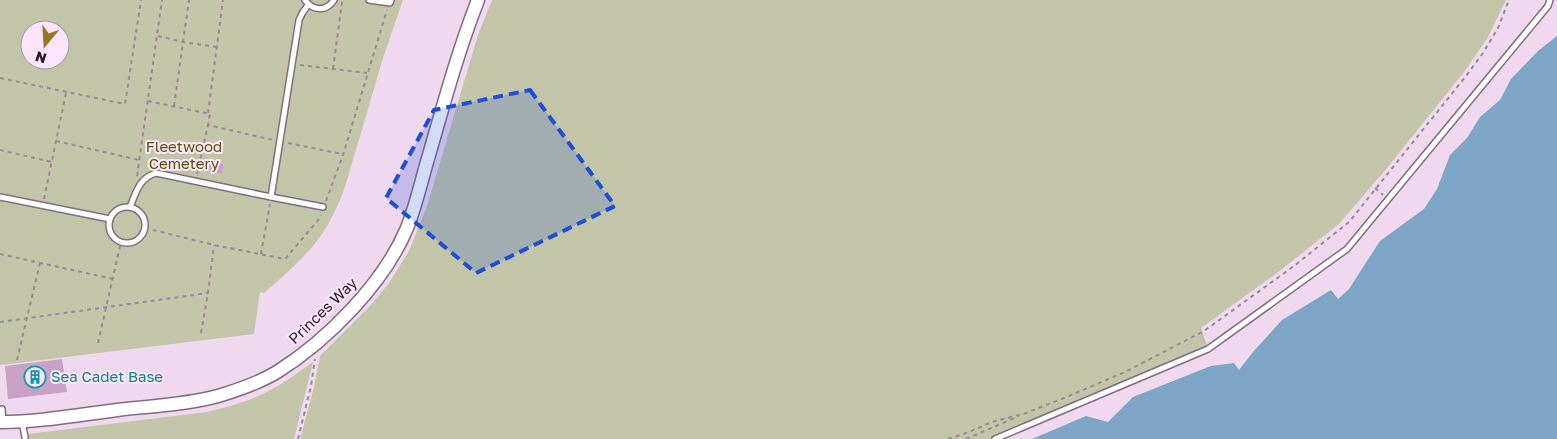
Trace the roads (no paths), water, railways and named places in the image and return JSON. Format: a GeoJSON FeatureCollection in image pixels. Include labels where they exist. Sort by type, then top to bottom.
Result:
{"type":"FeatureCollection","features":[{"type":"Feature","properties":{"kind":"street","name":"Princes Way"},"geometry":{"type":"LineString","coordinates":[[2,418],[22,422],[216,397],[258,382],[276,373],[308,350],[333,328],[372,286],[391,259],[408,227],[453,71],[478,0]]}},
{"type":"Feature","properties":{"kind":"lane"},"geometry":{"type":"LineString","coordinates":[[271,197],[299,20],[306,2],[318,9],[326,8],[334,0]]}},
{"type":"Feature","properties":{"kind":"lane"},"geometry":{"type":"LineString","coordinates":[[369,0],[390,2]]}},
{"type":"Feature","properties":{"kind":"lane"},"geometry":{"type":"LineString","coordinates":[[995,439],[1208,349],[1348,249],[1548,6],[1550,0]]}},
{"type":"Feature","properties":{"kind":"lane"},"geometry":{"type":"LineString","coordinates":[[130,207],[134,192],[140,182],[151,174],[156,173],[323,207]]}},
{"type":"Feature","properties":{"kind":"lane"},"geometry":{"type":"LineString","coordinates":[[0,197],[110,219]]}},
{"type":"Feature","properties":{"kind":"lane"},"geometry":{"type":"LineString","coordinates":[[124,207],[130,207],[139,211],[143,216],[145,228],[142,235],[136,241],[130,243],[121,242],[110,232],[110,219],[115,211],[124,207]]}},
{"type":"Feature","properties":{"kind":"lane"},"geometry":{"type":"LineString","coordinates":[[22,422],[24,436]]}},
{"type":"Feature","properties":{"kind":"water"},"geometry":{"type":"Polygon","coordinates":[[[1557,36],[1557,439],[1032,439],[1086,416],[1108,422],[1133,397],[1211,366],[1234,363],[1239,370],[1282,320],[1331,290],[1338,299],[1349,289],[1380,241],[1424,209],[1437,189],[1450,155],[1467,138],[1480,117],[1500,100],[1511,79],[1538,51],[1557,36]]]}},
{"type":"Feature","properties":{"kind":"place","name":"Sea Cadet Base"},"geometry":{"type":"Point","coordinates":[35,377]}},
{"type":"Feature","properties":{"kind":"park label","name":"Fleetwood Cemetery"},"geometry":{"type":"Point","coordinates":[184,156]}}]}
